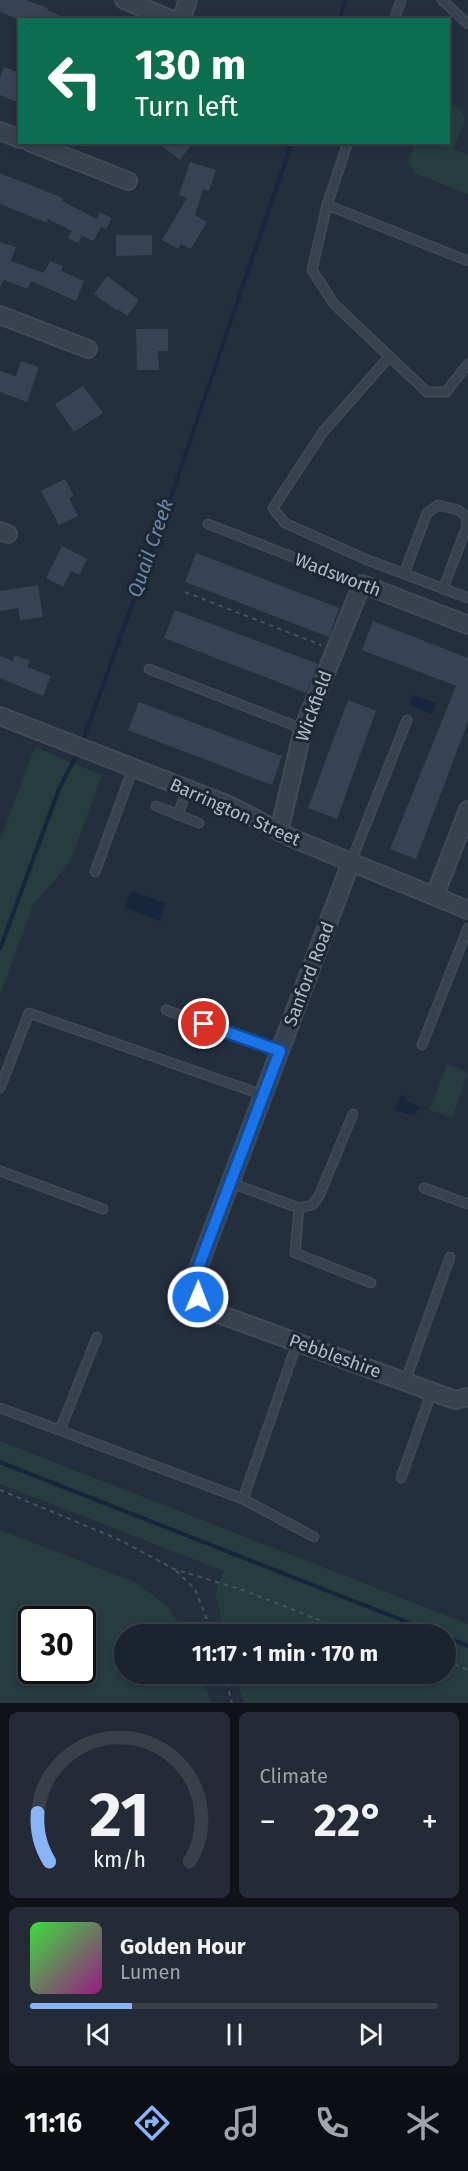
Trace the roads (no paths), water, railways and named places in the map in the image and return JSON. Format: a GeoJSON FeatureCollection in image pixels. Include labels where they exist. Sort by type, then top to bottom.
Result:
{"type":"FeatureCollection","features":[{"type":"Feature","properties":{"kind":"street"},"geometry":{"type":"LineString","coordinates":[[124,0],[168,18]]}},
{"type":"Feature","properties":{"kind":"street"},"geometry":{"type":"LineString","coordinates":[[182,18],[188,0]]}},
{"type":"Feature","properties":{"kind":"street"},"geometry":{"type":"LineString","coordinates":[[0,131],[18,138]]}},
{"type":"Feature","properties":{"kind":"street"},"geometry":{"type":"LineString","coordinates":[[34,144],[128,181]]}},
{"type":"Feature","properties":{"kind":"street"},"geometry":{"type":"LineString","coordinates":[[0,315],[88,349]]}},
{"type":"Feature","properties":{"kind":"street","name":"Wadsworth"},"geometry":{"type":"LineString","coordinates":[[362,584],[468,625]]}},
{"type":"Feature","properties":{"kind":"street","name":"Wickfield"},"geometry":{"type":"LineString","coordinates":[[279,832],[303,729],[362,584]]}},
{"type":"Feature","properties":{"kind":"street","name":"Barrington Street"},"geometry":{"type":"LineString","coordinates":[[0,716],[235,808],[279,832],[468,910]]}},
{"type":"Feature","properties":{"kind":"street"},"geometry":{"type":"LineString","coordinates":[[435,895],[468,810]]}},
{"type":"Feature","properties":{"kind":"street","name":"Sanford Road"},"geometry":{"type":"LineString","coordinates":[[203,1305],[198,1297],[195,1279],[351,862]]}},
{"type":"Feature","properties":{"kind":"street","name":"Pebbleshire"},"geometry":{"type":"LineString","coordinates":[[203,1305],[219,1314],[455,1400],[468,1397]]}},
{"type":"Feature","properties":{"kind":"lane"},"geometry":{"type":"LineString","coordinates":[[395,18],[401,0]]}},
{"type":"Feature","properties":{"kind":"lane"},"geometry":{"type":"LineString","coordinates":[[442,0],[468,24]]}},
{"type":"Feature","properties":{"kind":"lane"},"geometry":{"type":"LineString","coordinates":[[347,144],[327,205],[312,270],[334,304],[427,392],[446,392],[468,364]]}},
{"type":"Feature","properties":{"kind":"lane"},"geometry":{"type":"LineString","coordinates":[[327,205],[468,261]]}},
{"type":"Feature","properties":{"kind":"lane"},"geometry":{"type":"LineString","coordinates":[[389,357],[323,432],[273,508],[285,524],[468,598]]}},
{"type":"Feature","properties":{"kind":"lane"},"geometry":{"type":"LineString","coordinates":[[404,574],[427,513],[438,505],[458,510],[466,516],[467,526],[443,589]]}},
{"type":"Feature","properties":{"kind":"lane","name":"Wadsworth"},"geometry":{"type":"LineString","coordinates":[[208,524],[362,584]]}},
{"type":"Feature","properties":{"kind":"lane"},"geometry":{"type":"LineString","coordinates":[[150,669],[303,729]]}},
{"type":"Feature","properties":{"kind":"lane"},"geometry":{"type":"LineString","coordinates":[[351,862],[407,720]]}},
{"type":"Feature","properties":{"kind":"lane"},"geometry":{"type":"LineString","coordinates":[[95,872],[133,768]]}},
{"type":"Feature","properties":{"kind":"lane"},"geometry":{"type":"LineString","coordinates":[[178,815],[187,789]]}},
{"type":"Feature","properties":{"kind":"lane"},"geometry":{"type":"LineString","coordinates":[[156,806],[200,823]]}},
{"type":"Feature","properties":{"kind":"lane"},"geometry":{"type":"LineString","coordinates":[[422,1045],[468,928]]}},
{"type":"Feature","properties":{"kind":"lane"},"geometry":{"type":"LineString","coordinates":[[166,1010],[280,1051]]}},
{"type":"Feature","properties":{"kind":"lane"},"geometry":{"type":"LineString","coordinates":[[0,1088],[29,1013],[263,1095]]}},
{"type":"Feature","properties":{"kind":"lane"},"geometry":{"type":"LineString","coordinates":[[231,1183],[299,1208],[312,1205],[319,1196],[353,1114]]}},
{"type":"Feature","properties":{"kind":"lane"},"geometry":{"type":"LineString","coordinates":[[0,1171],[103,1209]]}},
{"type":"Feature","properties":{"kind":"lane"},"geometry":{"type":"LineString","coordinates":[[424,1188],[468,1204]]}},
{"type":"Feature","properties":{"kind":"lane"},"geometry":{"type":"LineString","coordinates":[[299,1208],[295,1253],[371,1283]]}},
{"type":"Feature","properties":{"kind":"lane"},"geometry":{"type":"LineString","coordinates":[[405,1382],[450,1257]]}},
{"type":"Feature","properties":{"kind":"lane"},"geometry":{"type":"LineString","coordinates":[[60,1431],[97,1337]]}},
{"type":"Feature","properties":{"kind":"lane"},"geometry":{"type":"LineString","coordinates":[[243,1499],[297,1343]]}},
{"type":"Feature","properties":{"kind":"lane"},"geometry":{"type":"LineString","coordinates":[[401,1478],[432,1391]]}},
{"type":"Feature","properties":{"kind":"lane"},"geometry":{"type":"LineString","coordinates":[[0,1408],[243,1499],[314,1537]]}},
{"type":"Feature","properties":{"kind":"water"},"geometry":{"type":"Polygon","coordinates":[[[413,695],[436,703],[432,714],[409,705],[413,695]]]}},
{"type":"Feature","properties":{"kind":"water"},"geometry":{"type":"Polygon","coordinates":[[[131,891],[166,903],[160,921],[125,908],[131,891]]]}},
{"type":"Feature","properties":{"kind":"water"},"geometry":{"type":"Polygon","coordinates":[[[401,1095],[406,1097],[405,1100],[419,1106],[415,1116],[395,1110],[401,1095]]]}},
{"type":"Feature","properties":{"kind":"waterway","name":"Quail Creek"},"geometry":{"type":"LineString","coordinates":[[340,18],[346,0]]}},
{"type":"Feature","properties":{"kind":"waterway","name":"Quail Creek"},"geometry":{"type":"LineString","coordinates":[[82,743],[165,514],[291,144]]}},
{"type":"Feature","properties":{"kind":"waterway","name":"Quail Creek"},"geometry":{"type":"LineString","coordinates":[[0,949],[59,789],[78,752]]}},
{"type":"Feature","properties":{"kind":"waterway"},"geometry":{"type":"LineString","coordinates":[[0,1462],[412,1624]]}},
{"type":"Feature","properties":{"kind":"waterway"},"geometry":{"type":"LineString","coordinates":[[456,1641],[468,1646]]}}]}
